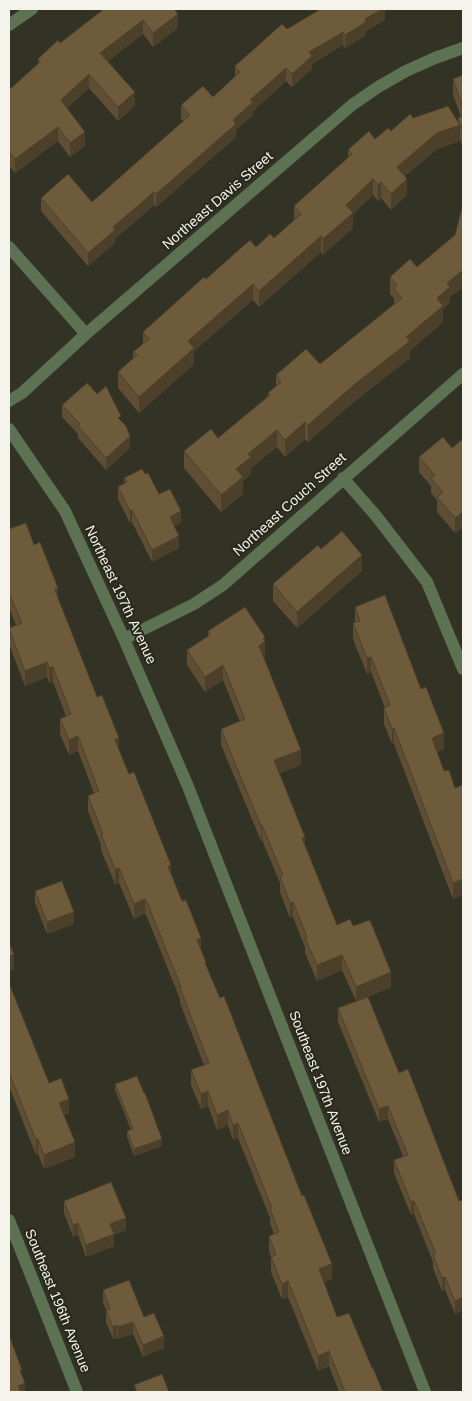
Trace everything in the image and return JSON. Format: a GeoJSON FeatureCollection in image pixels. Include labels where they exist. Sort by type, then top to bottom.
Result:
{"type":"FeatureCollection","features":[{"type":"Feature","properties":{"kind":"street"},"geometry":{"type":"LineString","coordinates":[[9,25],[32,9]]}},
{"type":"Feature","properties":{"kind":"street","name":"Northeast Davis Street"},"geometry":{"type":"LineString","coordinates":[[9,402],[22,393],[86,334],[352,105],[406,71],[463,48]]}},
{"type":"Feature","properties":{"kind":"street"},"geometry":{"type":"LineString","coordinates":[[9,247],[86,334]]}},
{"type":"Feature","properties":{"kind":"street","name":"Northeast Couch Street"},"geometry":{"type":"LineString","coordinates":[[124,639],[194,604],[223,585],[463,374]]}},
{"type":"Feature","properties":{"kind":"street","name":"Northeast 197th Avenue"},"geometry":{"type":"LineString","coordinates":[[9,429],[64,511],[124,639],[187,784]]}},
{"type":"Feature","properties":{"kind":"street"},"geometry":{"type":"LineString","coordinates":[[343,478],[377,517],[427,582],[463,669]]}},
{"type":"Feature","properties":{"kind":"street","name":"Southeast 197th Avenue"},"geometry":{"type":"LineString","coordinates":[[187,784],[425,1392]]}},
{"type":"Feature","properties":{"kind":"street","name":"Southeast 196th Avenue"},"geometry":{"type":"LineString","coordinates":[[9,1220],[77,1392]]}},
{"type":"Feature","properties":{"kind":"building"},"geometry":{"type":"Polygon","coordinates":[[[104,9],[174,9],[178,14],[153,33],[143,20],[100,53],[135,92],[118,107],[89,74],[61,100],[85,132],[70,143],[58,127],[15,159],[9,151],[9,90],[40,62],[38,59],[58,40],[60,43],[104,9]]]}},
{"type":"Feature","properties":{"kind":"building"},"geometry":{"type":"Polygon","coordinates":[[[321,9],[382,9],[365,19],[366,22],[345,35],[343,32],[309,52],[312,56],[292,74],[286,68],[250,100],[253,102],[233,120],[236,124],[156,194],[154,192],[113,227],[115,230],[88,253],[41,198],[68,174],[92,202],[190,115],[181,105],[203,86],[213,97],[240,72],[235,66],[282,24],[287,29],[321,9]]]}},
{"type":"Feature","properties":{"kind":"building"},"geometry":{"type":"Polygon","coordinates":[[[463,75],[463,107],[453,79],[463,75]]]}},
{"type":"Feature","properties":{"kind":"building"},"geometry":{"type":"Polygon","coordinates":[[[448,106],[460,125],[437,133],[397,167],[407,179],[391,194],[381,182],[378,185],[373,179],[346,205],[353,213],[323,239],[321,236],[259,291],[253,284],[188,341],[194,348],[139,397],[118,372],[137,355],[133,352],[149,339],[143,332],[204,277],[206,279],[250,240],[256,247],[270,234],[274,238],[301,214],[294,206],[352,154],[348,150],[369,131],[375,139],[388,128],[391,131],[410,114],[413,118],[448,106]]]}},
{"type":"Feature","properties":{"kind":"building"},"geometry":{"type":"Polygon","coordinates":[[[463,116],[463,132],[458,118],[463,116]]]}},
{"type":"Feature","properties":{"kind":"building"},"geometry":{"type":"Polygon","coordinates":[[[463,204],[463,270],[447,283],[450,287],[437,298],[443,306],[406,337],[410,341],[355,384],[308,425],[305,422],[285,440],[277,430],[248,454],[251,457],[236,469],[243,477],[221,495],[184,451],[211,429],[218,438],[270,395],[268,393],[281,382],[276,375],[306,349],[320,364],[402,298],[394,289],[397,285],[390,277],[410,259],[417,267],[455,235],[463,204]]]}},
{"type":"Feature","properties":{"kind":"building"},"geometry":{"type":"Polygon","coordinates":[[[87,383],[97,394],[106,386],[121,416],[118,418],[126,426],[130,436],[106,458],[78,426],[80,424],[62,405],[87,383]]]}},
{"type":"Feature","properties":{"kind":"building"},"geometry":{"type":"Polygon","coordinates":[[[443,437],[452,448],[463,439],[463,512],[455,518],[437,497],[443,492],[431,478],[435,475],[419,457],[443,437]]]}},
{"type":"Feature","properties":{"kind":"building"},"geometry":{"type":"Polygon","coordinates":[[[142,469],[145,474],[148,473],[159,494],[170,489],[181,511],[170,517],[179,536],[152,550],[118,487],[127,482],[124,478],[142,469]]]}},
{"type":"Feature","properties":{"kind":"building"},"geometry":{"type":"Polygon","coordinates":[[[26,523],[34,545],[40,542],[58,588],[55,590],[97,697],[102,695],[119,738],[115,740],[129,774],[134,772],[171,865],[168,866],[182,901],[186,900],[201,938],[197,940],[205,963],[220,998],[224,996],[302,1196],[304,1195],[332,1264],[319,1269],[337,1317],[349,1313],[383,1392],[345,1392],[329,1351],[318,1356],[288,1281],[282,1284],[271,1257],[276,1255],[269,1236],[279,1232],[270,1209],[272,1208],[238,1123],[233,1125],[228,1110],[217,1115],[208,1091],[201,1094],[191,1070],[209,1063],[147,902],[145,899],[134,904],[119,868],[115,869],[101,834],[103,834],[88,796],[99,791],[78,736],[69,740],[60,719],[71,714],[53,667],[49,668],[47,662],[25,671],[9,629],[22,623],[9,593],[9,529],[26,523]]]}},
{"type":"Feature","properties":{"kind":"building"},"geometry":{"type":"Polygon","coordinates":[[[342,531],[362,555],[297,612],[273,584],[318,545],[321,549],[342,531]]]}},
{"type":"Feature","properties":{"kind":"building"},"geometry":{"type":"Polygon","coordinates":[[[385,595],[421,689],[426,687],[444,733],[432,738],[444,771],[449,770],[455,788],[463,785],[463,879],[453,883],[394,728],[392,729],[384,708],[390,705],[371,657],[367,658],[353,623],[360,621],[355,607],[385,595]]]}},
{"type":"Feature","properties":{"kind":"building"},"geometry":{"type":"Polygon","coordinates":[[[245,607],[265,637],[263,639],[265,641],[259,646],[301,750],[274,760],[305,837],[302,838],[337,925],[350,919],[353,926],[370,920],[391,972],[356,987],[342,955],[317,965],[305,938],[307,937],[293,902],[290,903],[280,877],[283,876],[221,729],[245,719],[223,665],[205,677],[187,650],[210,635],[208,631],[245,607]]]}},
{"type":"Feature","properties":{"kind":"building"},"geometry":{"type":"Polygon","coordinates":[[[62,881],[74,912],[47,922],[35,891],[62,881]]]}},
{"type":"Feature","properties":{"kind":"building"},"geometry":{"type":"Polygon","coordinates":[[[9,942],[14,955],[9,956],[9,942]]]}},
{"type":"Feature","properties":{"kind":"building"},"geometry":{"type":"Polygon","coordinates":[[[9,983],[49,1083],[61,1078],[69,1099],[59,1103],[75,1142],[44,1155],[38,1139],[36,1140],[9,1072],[9,983]]]}},
{"type":"Feature","properties":{"kind":"building"},"geometry":{"type":"Polygon","coordinates":[[[368,997],[399,1073],[408,1069],[459,1201],[462,1200],[463,1202],[463,1297],[455,1301],[445,1277],[442,1278],[433,1255],[436,1254],[414,1201],[411,1202],[394,1160],[408,1155],[388,1106],[379,1109],[338,1008],[368,997]]]}},
{"type":"Feature","properties":{"kind":"building"},"geometry":{"type":"Polygon","coordinates":[[[137,1076],[162,1139],[134,1149],[127,1131],[133,1129],[115,1084],[137,1076]]]}},
{"type":"Feature","properties":{"kind":"building"},"geometry":{"type":"Polygon","coordinates":[[[111,1182],[126,1218],[110,1224],[114,1234],[86,1245],[78,1223],[73,1225],[64,1201],[111,1182]]]}},
{"type":"Feature","properties":{"kind":"building"},"geometry":{"type":"Polygon","coordinates":[[[129,1280],[144,1317],[154,1313],[164,1336],[143,1345],[133,1322],[113,1327],[106,1310],[110,1309],[103,1290],[129,1280]]]}},
{"type":"Feature","properties":{"kind":"building"},"geometry":{"type":"Polygon","coordinates":[[[9,1335],[25,1383],[18,1386],[21,1392],[9,1392],[9,1335]]]}},
{"type":"Feature","properties":{"kind":"building"},"geometry":{"type":"Polygon","coordinates":[[[162,1374],[169,1392],[137,1392],[134,1385],[162,1374]]]}}]}
